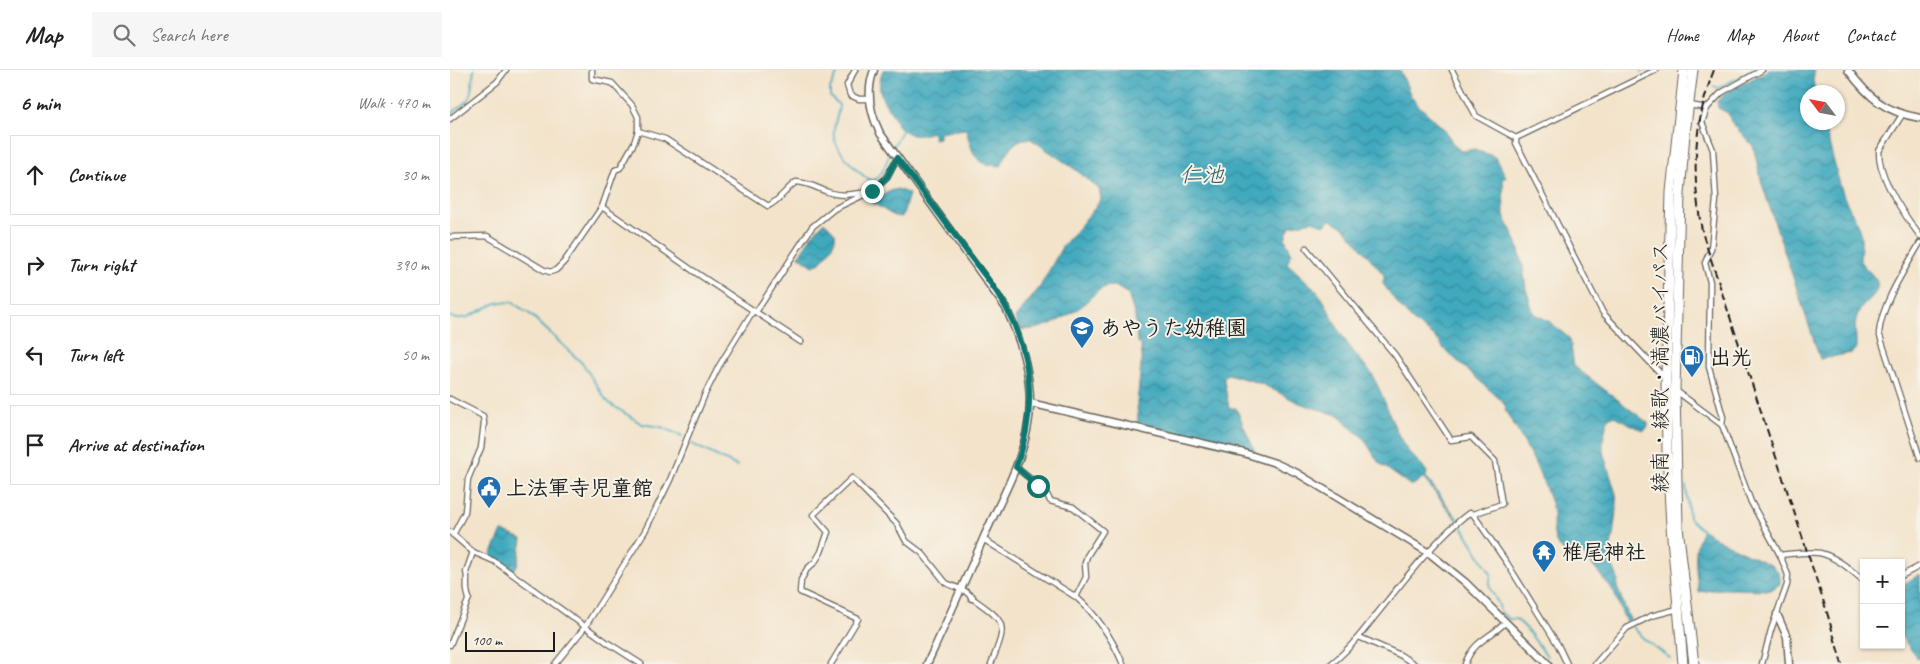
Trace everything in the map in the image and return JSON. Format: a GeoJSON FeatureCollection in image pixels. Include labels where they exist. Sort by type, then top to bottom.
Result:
{"type":"FeatureCollection","features":[{"type":"Feature","properties":{"kind":"highway","name":"綾南・綾歌・満濃バイパス"},"geometry":{"type":"LineString","coordinates":[[1683,70],[1671,192],[1666,380],[1667,450],[1683,664]]}},
{"type":"Feature","properties":{"kind":"highway","name":"綾南・綾歌・満濃バイパス"},"geometry":{"type":"LineString","coordinates":[[1693,70],[1680,194],[1675,390],[1678,527],[1694,664]]}},
{"type":"Feature","properties":{"kind":"street"},"geometry":{"type":"LineString","coordinates":[[450,119],[497,82],[506,70]]}},
{"type":"Feature","properties":{"kind":"street"},"geometry":{"type":"LineString","coordinates":[[450,237],[487,236],[550,272],[556,270],[564,262],[602,207],[615,170],[620,168],[634,143],[638,131],[638,118],[632,105],[612,83],[592,79],[592,70]]}},
{"type":"Feature","properties":{"kind":"street"},"geometry":{"type":"LineString","coordinates":[[855,70],[847,85],[850,94],[859,99],[869,99]]}},
{"type":"Feature","properties":{"kind":"street"},"geometry":{"type":"LineString","coordinates":[[874,70],[869,88],[869,99],[874,120],[896,156],[1006,308],[1019,337],[1026,362],[1030,403],[1024,446],[1016,467],[927,664]]}},
{"type":"Feature","properties":{"kind":"street"},"geometry":{"type":"LineString","coordinates":[[1452,70],[1476,116],[1516,138]]}},
{"type":"Feature","properties":{"kind":"street"},"geometry":{"type":"LineString","coordinates":[[1516,138],[1656,70]]}},
{"type":"Feature","properties":{"kind":"street"},"geometry":{"type":"LineString","coordinates":[[1762,70],[1721,93],[1707,108],[1702,119],[1712,150],[1716,200],[1711,250],[1705,263],[1710,282],[1709,367],[1722,417],[1722,425],[1751,502],[1780,554],[1788,575],[1787,585],[1771,630],[1762,664]]}},
{"type":"Feature","properties":{"kind":"street"},"geometry":{"type":"LineString","coordinates":[[1848,70],[1860,87],[1878,102],[1902,115],[1920,118]]}},
{"type":"Feature","properties":{"kind":"street"},"geometry":{"type":"LineString","coordinates":[[1688,105],[1707,108]]}},
{"type":"Feature","properties":{"kind":"street"},"geometry":{"type":"LineString","coordinates":[[1902,115],[1879,151],[1879,156],[1884,176],[1903,211],[1920,236]]}},
{"type":"Feature","properties":{"kind":"street"},"geometry":{"type":"LineString","coordinates":[[638,131],[665,139],[768,206],[774,203],[796,182],[813,184],[831,193],[844,194],[872,191]]}},
{"type":"Feature","properties":{"kind":"street"},"geometry":{"type":"LineString","coordinates":[[1516,138],[1516,143],[1603,313],[1675,390],[1722,425]]}},
{"type":"Feature","properties":{"kind":"street"},"geometry":{"type":"LineString","coordinates":[[555,664],[584,626],[645,531],[670,480],[705,394],[719,366],[755,311],[812,227],[834,209],[872,191],[887,177],[896,156]]}},
{"type":"Feature","properties":{"kind":"street"},"geometry":{"type":"LineString","coordinates":[[602,207],[801,342]]}},
{"type":"Feature","properties":{"kind":"street"},"geometry":{"type":"LineString","coordinates":[[1920,243],[1880,319],[1879,333],[1920,458]]}},
{"type":"Feature","properties":{"kind":"street"},"geometry":{"type":"LineString","coordinates":[[1306,248],[1395,355],[1450,440],[1471,437],[1495,461],[1502,504],[1473,514],[1469,513],[1459,520],[1359,637],[1331,664]]}},
{"type":"Feature","properties":{"kind":"street"},"geometry":{"type":"LineString","coordinates":[[450,399],[482,416],[484,423],[481,448],[468,478],[465,512],[452,533],[473,552],[494,561],[584,626],[641,664]]}},
{"type":"Feature","properties":{"kind":"street"},"geometry":{"type":"LineString","coordinates":[[1030,403],[1244,453],[1297,472],[1429,553],[1465,582],[1548,664]]}},
{"type":"Feature","properties":{"kind":"street"},"geometry":{"type":"LineString","coordinates":[[1016,467],[1029,480],[1047,493],[1050,501],[1073,507],[1103,531],[1087,556],[1085,563],[1086,577],[1076,597]]}},
{"type":"Feature","properties":{"kind":"street"},"geometry":{"type":"LineString","coordinates":[[831,664],[858,619],[800,592],[801,580],[807,569],[818,557],[828,532],[813,515],[852,478],[897,524],[911,547],[922,553],[946,583],[961,591],[965,591],[992,612],[1002,625],[1001,638],[991,664]]}},
{"type":"Feature","properties":{"kind":"street"},"geometry":{"type":"LineString","coordinates":[[1473,514],[1507,563],[1558,645],[1567,664]]}},
{"type":"Feature","properties":{"kind":"street"},"geometry":{"type":"LineString","coordinates":[[983,539],[1076,597],[1090,609],[1102,623],[1116,646],[1123,664]]}},
{"type":"Feature","properties":{"kind":"street"},"geometry":{"type":"LineString","coordinates":[[450,645],[469,598],[465,588],[468,576],[466,572],[473,552]]}},
{"type":"Feature","properties":{"kind":"street"},"geometry":{"type":"LineString","coordinates":[[1780,554],[1818,552],[1827,555],[1860,578]]}},
{"type":"Feature","properties":{"kind":"street"},"geometry":{"type":"LineString","coordinates":[[1905,574],[1920,566]]}},
{"type":"Feature","properties":{"kind":"street"},"geometry":{"type":"LineString","coordinates":[[1594,664],[1631,625],[1651,616],[1678,609]]}},
{"type":"Feature","properties":{"kind":"street"},"geometry":{"type":"LineString","coordinates":[[1777,614],[1787,637],[1788,664]]}},
{"type":"Feature","properties":{"kind":"street"},"geometry":{"type":"LineString","coordinates":[[1465,664],[1470,653],[1481,640],[1498,630],[1506,622]]}},
{"type":"Feature","properties":{"kind":"street"},"geometry":{"type":"LineString","coordinates":[[1359,637],[1400,655],[1414,664]]}},
{"type":"Feature","properties":{"kind":"water","name":"仁池"},"geometry":{"type":"Polygon","coordinates":[[[883,70],[1400,70],[1411,96],[1444,129],[1454,145],[1461,151],[1475,149],[1495,157],[1504,173],[1506,177],[1503,179],[1504,215],[1517,243],[1526,289],[1534,314],[1549,321],[1570,339],[1574,366],[1648,423],[1648,427],[1644,431],[1614,416],[1610,417],[1603,440],[1603,452],[1617,503],[1608,560],[1616,573],[1618,579],[1617,587],[1631,622],[1629,624],[1625,620],[1614,592],[1584,555],[1561,549],[1556,542],[1552,506],[1544,484],[1529,451],[1505,410],[1506,407],[1502,401],[1443,348],[1433,336],[1407,315],[1382,282],[1384,275],[1345,228],[1330,219],[1325,225],[1312,221],[1290,226],[1285,238],[1292,254],[1287,263],[1316,290],[1349,346],[1373,375],[1404,445],[1425,468],[1427,472],[1426,477],[1456,519],[1423,478],[1410,485],[1379,463],[1362,436],[1353,430],[1340,416],[1299,403],[1262,384],[1228,374],[1224,376],[1229,408],[1236,408],[1256,454],[1138,424],[1137,403],[1142,356],[1141,346],[1137,341],[1135,316],[1128,294],[1115,286],[1105,287],[1069,314],[1053,323],[1035,329],[1019,329],[1015,318],[1040,287],[1062,247],[1101,199],[1099,189],[1076,170],[1031,139],[1020,140],[1016,143],[1008,151],[1001,166],[985,163],[976,156],[966,129],[939,132],[939,138],[934,139],[932,132],[916,136],[905,132],[896,124],[897,121],[882,97],[880,85],[883,70]]]}},
{"type":"Feature","properties":{"kind":"water"},"geometry":{"type":"Polygon","coordinates":[[[1769,70],[1815,70],[1814,85],[1800,85],[1800,130],[1825,130],[1843,194],[1860,231],[1860,261],[1874,277],[1878,286],[1875,294],[1862,307],[1858,315],[1855,324],[1856,348],[1852,353],[1820,359],[1762,184],[1753,146],[1731,122],[1728,113],[1718,108],[1717,101],[1727,92],[1769,70]]]}},
{"type":"Feature","properties":{"kind":"water"},"geometry":{"type":"Polygon","coordinates":[[[898,189],[909,194],[902,217],[894,216],[873,203],[889,191],[898,189]]]}},
{"type":"Feature","properties":{"kind":"water"},"geometry":{"type":"Polygon","coordinates":[[[824,222],[835,234],[834,242],[824,258],[813,266],[799,256],[812,235],[824,222]]]}},
{"type":"Feature","properties":{"kind":"water"},"geometry":{"type":"Polygon","coordinates":[[[1703,530],[1772,566],[1779,572],[1780,584],[1771,590],[1722,589],[1698,592],[1696,552],[1699,537],[1703,530]]]}},
{"type":"Feature","properties":{"kind":"water"},"geometry":{"type":"Polygon","coordinates":[[[502,531],[522,539],[518,563],[513,573],[491,555],[502,531]]]}},
{"type":"Feature","properties":{"kind":"water"},"geometry":{"type":"Polygon","coordinates":[[[1920,574],[1920,659],[1917,658],[1905,642],[1905,583],[1920,574]]]}},
{"type":"Feature","properties":{"kind":"waterway"},"geometry":{"type":"LineString","coordinates":[[450,115],[470,98],[474,70]]}},
{"type":"Feature","properties":{"kind":"waterway"},"geometry":{"type":"LineString","coordinates":[[839,70],[830,89],[830,96],[839,105],[834,132],[835,141],[843,155],[855,168],[872,181],[882,173],[891,151]]}},
{"type":"Feature","properties":{"kind":"waterway"},"geometry":{"type":"LineString","coordinates":[[1713,86],[1719,88],[1752,70]]}},
{"type":"Feature","properties":{"kind":"waterway"},"geometry":{"type":"LineString","coordinates":[[893,147],[903,129]]}},
{"type":"Feature","properties":{"kind":"waterway"},"geometry":{"type":"LineString","coordinates":[[450,316],[455,319],[468,317],[496,303],[512,302],[531,315],[583,364],[606,400],[612,405],[642,424],[661,427],[682,436]]}},
{"type":"Feature","properties":{"kind":"waterway"},"geometry":{"type":"LineString","coordinates":[[690,443],[737,466]]}},
{"type":"Feature","properties":{"kind":"waterway"},"geometry":{"type":"LineString","coordinates":[[1686,486],[1689,518],[1704,532]]}},
{"type":"Feature","properties":{"kind":"waterway"},"geometry":{"type":"LineString","coordinates":[[1456,517],[1491,574],[1490,587],[1500,611],[1508,619],[1516,619],[1525,627],[1547,656]]}},
{"type":"Feature","properties":{"kind":"waterway"},"geometry":{"type":"LineString","coordinates":[[1632,626],[1645,640],[1670,658]]}},
{"type":"Feature","properties":{"kind":"railway"},"geometry":{"type":"LineString","coordinates":[[1714,70],[1702,111],[1696,152],[1697,193],[1703,235],[1826,609],[1842,664]]}},
{"type":"Feature","properties":{"kind":"place","name":"あやうた幼稚園"},"geometry":{"type":"Point","coordinates":[1082,349]}},
{"type":"Feature","properties":{"kind":"place","name":"出光"},"geometry":{"type":"Point","coordinates":[1692,378]}},
{"type":"Feature","properties":{"kind":"place","name":"上法軍寺児童館"},"geometry":{"type":"Point","coordinates":[489,509]}},
{"type":"Feature","properties":{"kind":"place","name":"椎尾神社"},"geometry":{"type":"Point","coordinates":[1544,573]}},
{"type":"Feature","properties":{"kind":"route"},"geometry":{"type":"LineString","coordinates":[[872,191],[887,177],[897,158],[1006,308],[1019,337],[1026,362],[1030,403],[1024,446],[1016,467],[1038,486]]}}]}
